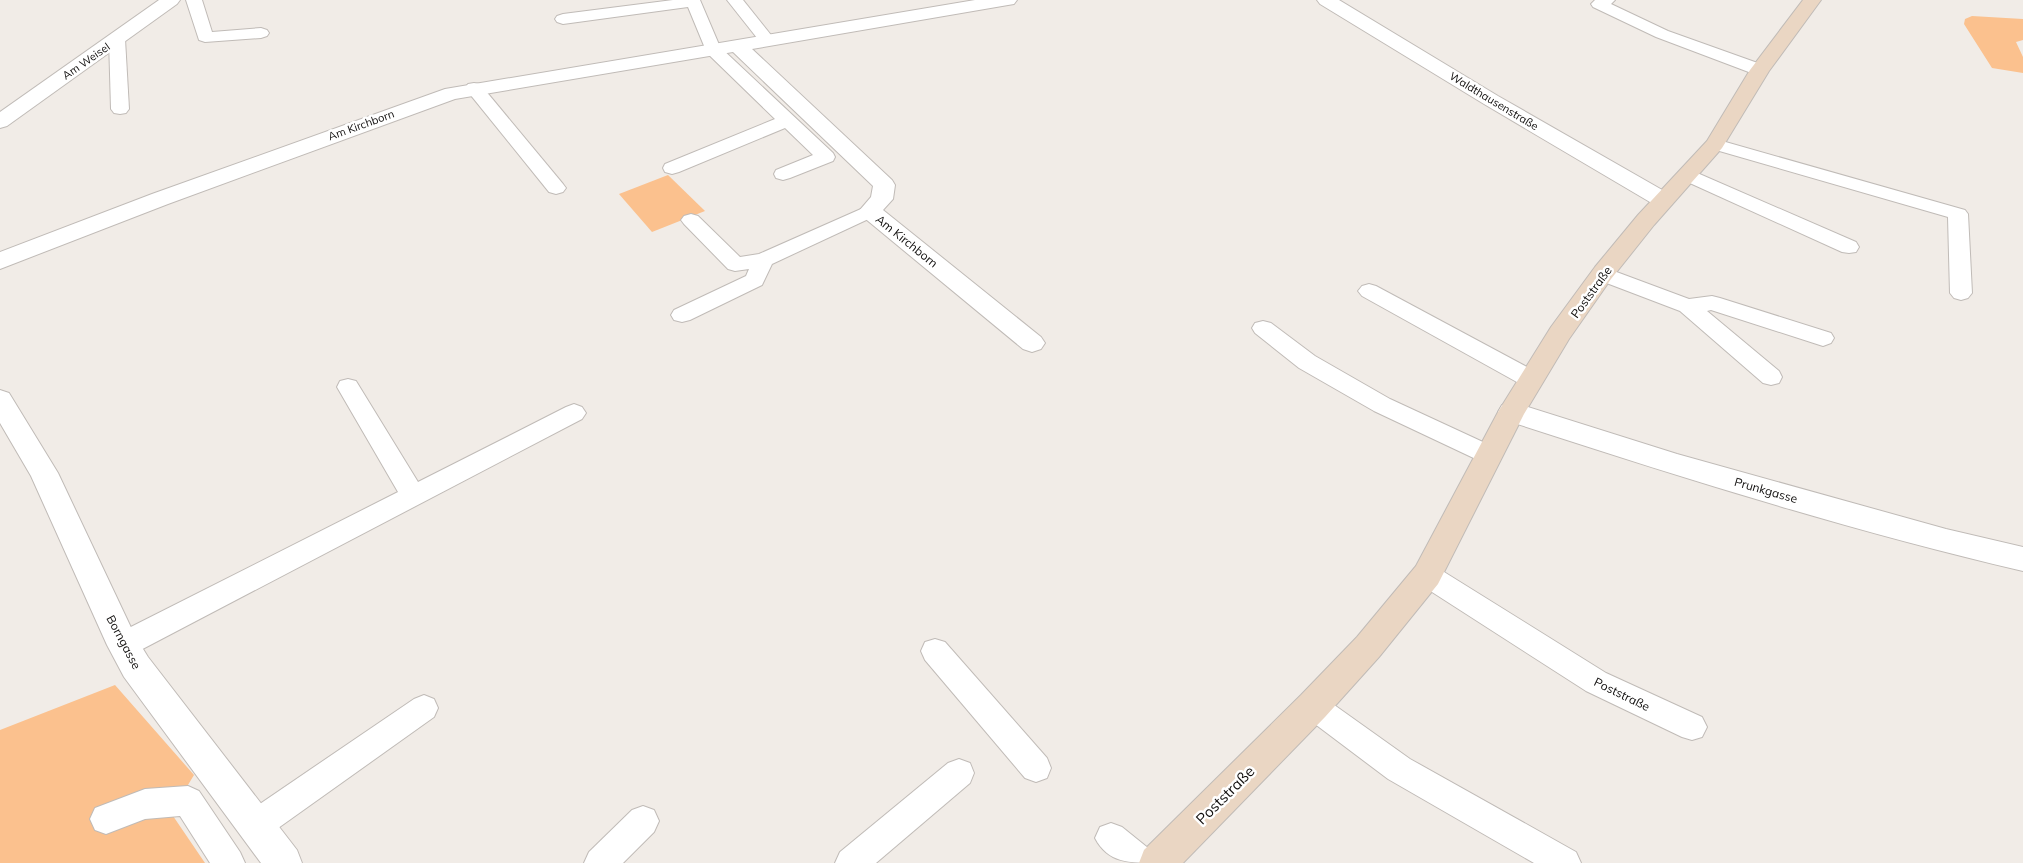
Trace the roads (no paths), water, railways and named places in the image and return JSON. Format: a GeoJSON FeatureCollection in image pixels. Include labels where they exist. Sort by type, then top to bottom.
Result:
{"type":"FeatureCollection","features":[{"type":"Feature","properties":{"kind":"main road","name":"Poststraße"},"geometry":{"type":"LineString","coordinates":[[1157,863],[1313,706],[1368,647],[1427,576],[1512,412],[1560,333],[1603,274],[1663,200],[1715,144],[1760,70],[1810,0]]}},
{"type":"Feature","properties":{"kind":"street","name":"Am Weisel"},"geometry":{"type":"LineString","coordinates":[[0,122],[171,0]]}},
{"type":"Feature","properties":{"kind":"street","name":"Am Kirchborn"},"geometry":{"type":"LineString","coordinates":[[0,261],[160,199],[426,101],[474,88],[1008,0]]}},
{"type":"Feature","properties":{"kind":"street","name":"Waldthausenstraße"},"geometry":{"type":"LineString","coordinates":[[1326,0],[1491,100],[1663,200]]}},
{"type":"Feature","properties":{"kind":"street","name":"Am Kirchborn"},"geometry":{"type":"LineString","coordinates":[[737,45],[884,185],[882,199],[870,211],[1032,343]]}},
{"type":"Feature","properties":{"kind":"street","name":"Borngasse"},"geometry":{"type":"LineString","coordinates":[[0,400],[44,473],[123,645],[136,666],[284,863]]}},
{"type":"Feature","properties":{"kind":"street","name":"Prunkgasse"},"geometry":{"type":"LineString","coordinates":[[1512,412],[1676,465],[1946,542],[2023,559]]}},
{"type":"Feature","properties":{"kind":"lane"},"geometry":{"type":"LineString","coordinates":[[194,0],[204,37],[261,33]]}},
{"type":"Feature","properties":{"kind":"lane"},"geometry":{"type":"LineString","coordinates":[[735,0],[767,40]]}},
{"type":"Feature","properties":{"kind":"lane"},"geometry":{"type":"LineString","coordinates":[[1607,0],[1599,4],[1662,34],[1760,70]]}},
{"type":"Feature","properties":{"kind":"lane"},"geometry":{"type":"LineString","coordinates":[[563,19],[694,2],[713,49],[826,157],[783,174]]}},
{"type":"Feature","properties":{"kind":"lane"},"geometry":{"type":"LineString","coordinates":[[117,38],[120,109]]}},
{"type":"Feature","properties":{"kind":"lane"},"geometry":{"type":"LineString","coordinates":[[474,88],[556,188]]}},
{"type":"Feature","properties":{"kind":"lane"},"geometry":{"type":"LineString","coordinates":[[672,168],[787,121]]}},
{"type":"Feature","properties":{"kind":"lane"},"geometry":{"type":"LineString","coordinates":[[1715,144],[1958,214],[1962,293]]}},
{"type":"Feature","properties":{"kind":"lane"},"geometry":{"type":"LineString","coordinates":[[1688,175],[1849,247]]}},
{"type":"Feature","properties":{"kind":"lane"},"geometry":{"type":"LineString","coordinates":[[690,220],[735,264],[763,260],[870,211]]}},
{"type":"Feature","properties":{"kind":"lane"},"geometry":{"type":"LineString","coordinates":[[682,315],[755,280],[763,260]]}},
{"type":"Feature","properties":{"kind":"lane"},"geometry":{"type":"LineString","coordinates":[[1603,274],[1688,306],[1771,377]]}},
{"type":"Feature","properties":{"kind":"lane"},"geometry":{"type":"LineString","coordinates":[[1369,291],[1532,380]]}},
{"type":"Feature","properties":{"kind":"lane"},"geometry":{"type":"LineString","coordinates":[[1688,306],[1712,303],[1824,338]]}},
{"type":"Feature","properties":{"kind":"lane"},"geometry":{"type":"LineString","coordinates":[[1263,328],[1307,362],[1382,405],[1489,455]]}},
{"type":"Feature","properties":{"kind":"lane"},"geometry":{"type":"LineString","coordinates":[[348,388],[413,496]]}},
{"type":"Feature","properties":{"kind":"lane"},"geometry":{"type":"LineString","coordinates":[[123,645],[574,413]]}},
{"type":"Feature","properties":{"kind":"lane","name":"Poststraße"},"geometry":{"type":"LineString","coordinates":[[1427,576],[1596,682],[1692,727]]}},
{"type":"Feature","properties":{"kind":"lane"},"geometry":{"type":"LineString","coordinates":[[935,651],[1036,768]]}},
{"type":"Feature","properties":{"kind":"lane"},"geometry":{"type":"LineString","coordinates":[[1313,706],[1399,769],[1565,863]]}},
{"type":"Feature","properties":{"kind":"lane"},"geometry":{"type":"LineString","coordinates":[[256,825],[424,708]]}},
{"type":"Feature","properties":{"kind":"lane"},"geometry":{"type":"LineString","coordinates":[[851,863],[959,773]]}},
{"type":"Feature","properties":{"kind":"lane"},"geometry":{"type":"LineString","coordinates":[[106,819],[145,804],[188,800],[229,863]]}},
{"type":"Feature","properties":{"kind":"lane"},"geometry":{"type":"LineString","coordinates":[[600,863],[643,821]]}},
{"type":"Feature","properties":{"kind":"lane"},"geometry":{"type":"LineString","coordinates":[[1111,838],[1142,863]]}}]}
